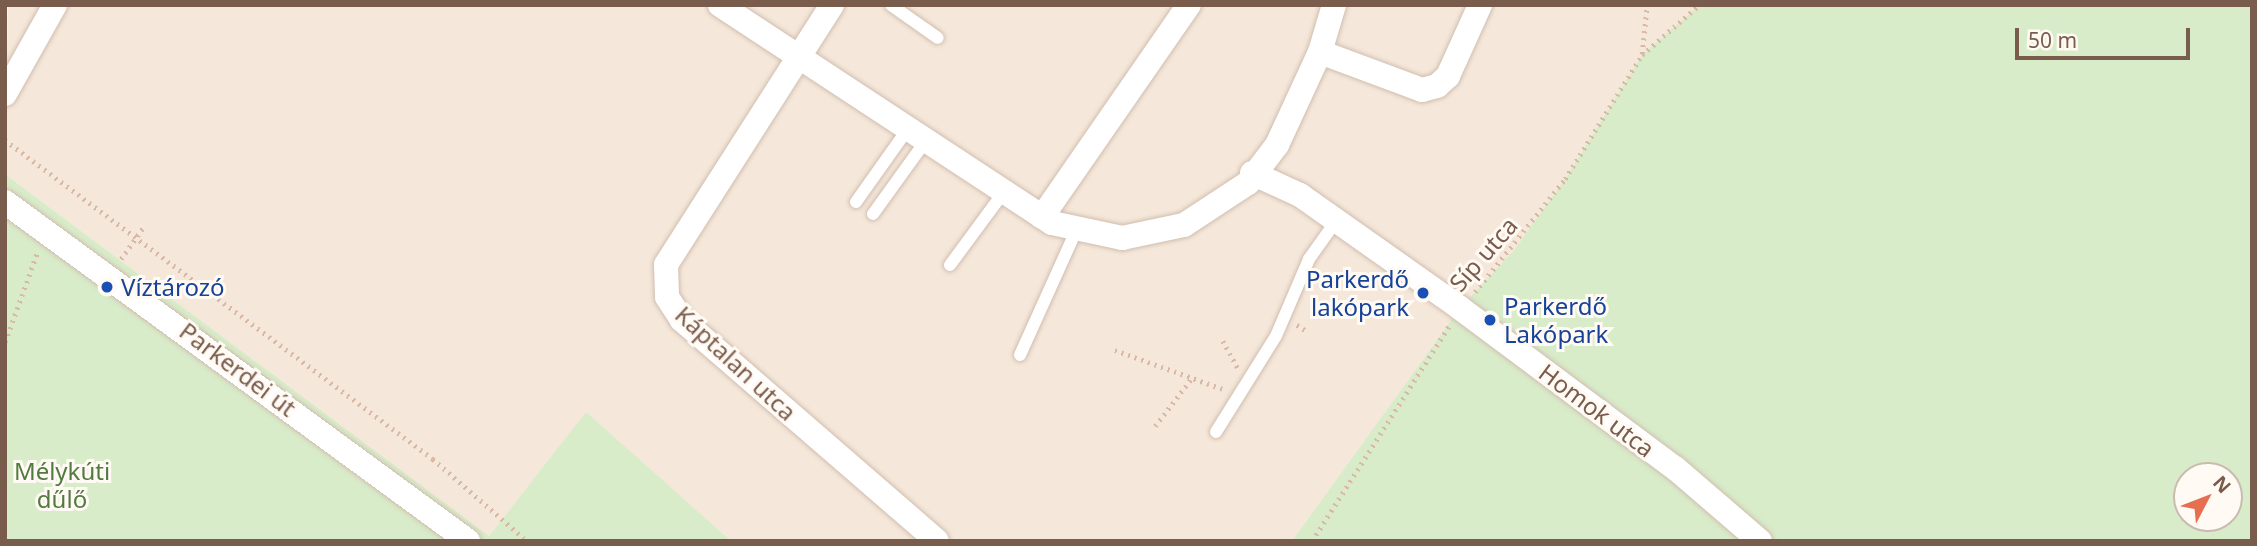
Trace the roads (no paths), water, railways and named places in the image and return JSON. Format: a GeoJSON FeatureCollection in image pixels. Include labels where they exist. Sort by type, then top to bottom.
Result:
{"type":"FeatureCollection","features":[{"type":"Feature","properties":{"kind":"street"},"geometry":{"type":"LineString","coordinates":[[5,94],[55,5]]}},
{"type":"Feature","properties":{"kind":"street"},"geometry":{"type":"LineString","coordinates":[[720,5],[796,59],[1042,217],[1076,231],[1122,238],[1184,225],[1228,199],[1252,173],[1277,145],[1320,52],[1334,5]]}},
{"type":"Feature","properties":{"kind":"street","name":"Káptalan utca"},"geometry":{"type":"LineString","coordinates":[[832,5],[666,265],[667,297],[682,320],[937,541]]}},
{"type":"Feature","properties":{"kind":"street"},"geometry":{"type":"LineString","coordinates":[[1042,217],[1189,5]]}},
{"type":"Feature","properties":{"kind":"street"},"geometry":{"type":"LineString","coordinates":[[1320,52],[1422,90],[1437,86],[1480,5]]}},
{"type":"Feature","properties":{"kind":"street","name":"Homok utca"},"geometry":{"type":"LineString","coordinates":[[1252,173],[1336,221],[1460,308],[1675,468],[1760,541]]}},
{"type":"Feature","properties":{"kind":"street","name":"Parkerdei út"},"geometry":{"type":"LineString","coordinates":[[5,201],[110,274],[468,541]]}},
{"type":"Feature","properties":{"kind":"lane"},"geometry":{"type":"LineString","coordinates":[[891,5],[938,38]]}},
{"type":"Feature","properties":{"kind":"lane"},"geometry":{"type":"LineString","coordinates":[[856,202],[916,136]]}},
{"type":"Feature","properties":{"kind":"lane"},"geometry":{"type":"LineString","coordinates":[[873,215],[916,136]]}},
{"type":"Feature","properties":{"kind":"lane"},"geometry":{"type":"LineString","coordinates":[[950,265],[1003,193]]}},
{"type":"Feature","properties":{"kind":"lane"},"geometry":{"type":"LineString","coordinates":[[1216,432],[1276,336],[1309,259],[1336,221]]}},
{"type":"Feature","properties":{"kind":"lane"},"geometry":{"type":"LineString","coordinates":[[1020,355],[1076,231]]}},
{"type":"Feature","properties":{"kind":"place","name":"Víztározó"},"geometry":{"type":"Point","coordinates":[107,287]}},
{"type":"Feature","properties":{"kind":"place","name":"Parkerdő lakópark"},"geometry":{"type":"Point","coordinates":[1423,293]}},
{"type":"Feature","properties":{"kind":"place","name":"Parkerdő Lakópark"},"geometry":{"type":"Point","coordinates":[1490,320]}},
{"type":"Feature","properties":{"kind":"park label","name":"Mélykúti dűlő"},"geometry":{"type":"Point","coordinates":[62,485]}}]}
